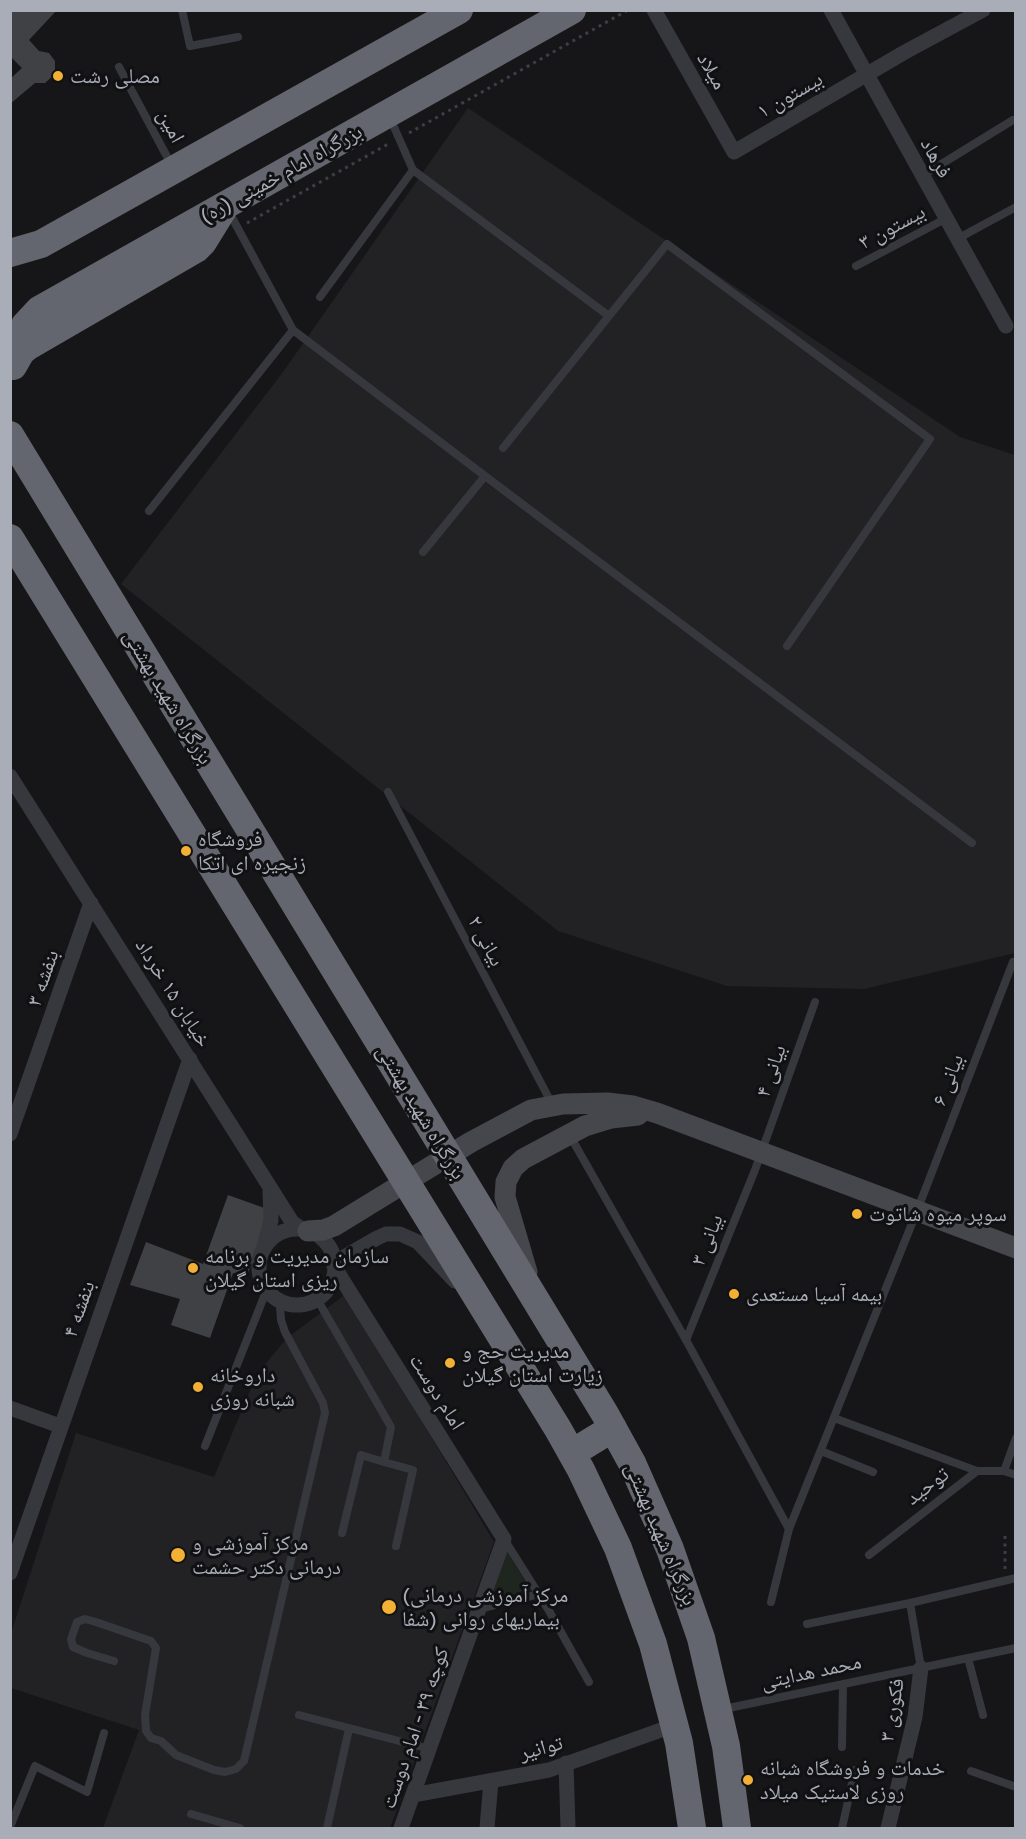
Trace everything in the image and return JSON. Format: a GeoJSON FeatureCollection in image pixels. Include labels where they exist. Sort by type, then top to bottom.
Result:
{"type":"FeatureCollection","features":[{"type":"Feature","properties":{"kind":"highway","name":"بزرگراه امام خمینی (ره)"},"geometry":{"type":"LineString","coordinates":[[232,217],[394,126],[572,10]]}},
{"type":"Feature","properties":{"kind":"highway"},"geometry":{"type":"LineString","coordinates":[[10,253],[41,244],[452,12]]}},
{"type":"Feature","properties":{"kind":"highway"},"geometry":{"type":"LineString","coordinates":[[11,369],[27,347],[196,249],[232,217]]}},
{"type":"Feature","properties":{"kind":"highway"},"geometry":{"type":"LineString","coordinates":[[10,322],[14,342],[11,369]]}},
{"type":"Feature","properties":{"kind":"highway","name":"بزرگراه شهید بهشتی"},"geometry":{"type":"LineString","coordinates":[[10,435],[613,1428],[652,1505],[676,1563],[701,1638],[719,1710],[730,1769],[737,1828]]}},
{"type":"Feature","properties":{"kind":"highway"},"geometry":{"type":"LineString","coordinates":[[10,538],[572,1453],[606,1519],[636,1592],[658,1659],[675,1725],[692,1828]]}},
{"type":"Feature","properties":{"kind":"highway"},"geometry":{"type":"LineString","coordinates":[[572,1453],[613,1428]]}},
{"type":"Feature","properties":{"kind":"street","name":"میلاد"},"geometry":{"type":"LineString","coordinates":[[654,10],[734,152]]}},
{"type":"Feature","properties":{"kind":"street","name":"فرهاد"},"geometry":{"type":"LineString","coordinates":[[831,10],[1006,326]]}},
{"type":"Feature","properties":{"kind":"street","name":"بیستون ۱"},"geometry":{"type":"LineString","coordinates":[[734,152],[982,10]]}},
{"type":"Feature","properties":{"kind":"street","name":"خیابان ۱۵ خرداد"},"geometry":{"type":"LineString","coordinates":[[10,776],[292,1222],[306,1231]]}},
{"type":"Feature","properties":{"kind":"street","name":"بنفشه ۳"},"geometry":{"type":"LineString","coordinates":[[10,1134],[91,903]]}},
{"type":"Feature","properties":{"kind":"street","name":"بنفشه ۴"},"geometry":{"type":"LineString","coordinates":[[10,1573],[190,1059]]}},
{"type":"Feature","properties":{"kind":"street"},"geometry":{"type":"LineString","coordinates":[[262,1255],[269,1243],[280,1234],[288,1231],[327,1229],[448,1156],[531,1110],[554,1106],[607,1103],[633,1106],[657,1113],[1016,1248]]}},
{"type":"Feature","properties":{"kind":"street"},"geometry":{"type":"LineString","coordinates":[[535,1298],[506,1202],[506,1182],[510,1173],[519,1161],[569,1134],[611,1118],[657,1113]]}},
{"type":"Feature","properties":{"kind":"street"},"geometry":{"type":"LineString","coordinates":[[269,1185],[272,1204],[271,1220],[260,1273],[267,1289],[282,1301],[300,1305],[317,1299],[329,1288],[339,1260],[381,1236],[395,1233],[405,1235],[422,1245],[494,1324]]}},
{"type":"Feature","properties":{"kind":"street"},"geometry":{"type":"LineString","coordinates":[[306,1231],[321,1238],[328,1245],[335,1267]]}},
{"type":"Feature","properties":{"kind":"street","name":"امام دوست"},"geometry":{"type":"LineString","coordinates":[[335,1267],[504,1539]]}},
{"type":"Feature","properties":{"kind":"street"},"geometry":{"type":"LineString","coordinates":[[10,1408],[60,1426]]}},
{"type":"Feature","properties":{"kind":"street","name":"کوچه ۳۹ - امام دوست"},"geometry":{"type":"LineString","coordinates":[[402,1828],[504,1539]]}},
{"type":"Feature","properties":{"kind":"street","name":"فکوری ۳"},"geometry":{"type":"LineString","coordinates":[[888,1828],[915,1717],[921,1668]]}},
{"type":"Feature","properties":{"kind":"street","name":"توانیر"},"geometry":{"type":"LineString","coordinates":[[413,1795],[549,1770],[675,1725]]}},
{"type":"Feature","properties":{"kind":"street"},"geometry":{"type":"LineString","coordinates":[[566,1763],[568,1828]]}},
{"type":"Feature","properties":{"kind":"street"},"geometry":{"type":"LineString","coordinates":[[487,1828],[491,1781]]}},
{"type":"Feature","properties":{"kind":"lane"},"geometry":{"type":"LineString","coordinates":[[182,10],[190,46],[238,37]]}},
{"type":"Feature","properties":{"kind":"lane","name":"امین"},"geometry":{"type":"LineString","coordinates":[[118,67],[174,170]]}},
{"type":"Feature","properties":{"kind":"lane"},"geometry":{"type":"LineString","coordinates":[[921,176],[1014,120]]}},
{"type":"Feature","properties":{"kind":"lane"},"geometry":{"type":"LineString","coordinates":[[394,126],[413,170],[609,316]]}},
{"type":"Feature","properties":{"kind":"lane"},"geometry":{"type":"LineString","coordinates":[[320,297],[413,170]]}},
{"type":"Feature","properties":{"kind":"lane"},"geometry":{"type":"LineString","coordinates":[[957,239],[1016,207]]}},
{"type":"Feature","properties":{"kind":"lane"},"geometry":{"type":"LineString","coordinates":[[232,217],[293,330],[972,843]]}},
{"type":"Feature","properties":{"kind":"lane","name":"بیستون ۳"},"geometry":{"type":"LineString","coordinates":[[856,266],[945,219]]}},
{"type":"Feature","properties":{"kind":"lane"},"geometry":{"type":"LineString","coordinates":[[503,448],[667,244],[930,439],[787,646]]}},
{"type":"Feature","properties":{"kind":"lane"},"geometry":{"type":"LineString","coordinates":[[149,511],[293,330]]}},
{"type":"Feature","properties":{"kind":"lane"},"geometry":{"type":"LineString","coordinates":[[423,552],[485,476]]}},
{"type":"Feature","properties":{"kind":"lane","name":"بیانی ۲"},"geometry":{"type":"LineString","coordinates":[[388,792],[554,1106]]}},
{"type":"Feature","properties":{"kind":"lane","name":"بیانی ۶"},"geometry":{"type":"LineString","coordinates":[[771,1602],[789,1529],[917,1211],[1012,962]]}},
{"type":"Feature","properties":{"kind":"lane","name":"بیانی ۴"},"geometry":{"type":"LineString","coordinates":[[762,1153],[815,1002]]}},
{"type":"Feature","properties":{"kind":"lane"},"geometry":{"type":"LineString","coordinates":[[569,1134],[686,1340],[789,1529]]}},
{"type":"Feature","properties":{"kind":"lane","name":"بیانی ۳"},"geometry":{"type":"LineString","coordinates":[[686,1340],[762,1153]]}},
{"type":"Feature","properties":{"kind":"lane"},"geometry":{"type":"LineString","coordinates":[[205,1446],[267,1289]]}},
{"type":"Feature","properties":{"kind":"lane"},"geometry":{"type":"LineString","coordinates":[[317,1299],[391,1427],[384,1462]]}},
{"type":"Feature","properties":{"kind":"lane"},"geometry":{"type":"LineString","coordinates":[[114,1661],[73,1647],[71,1639],[77,1622],[85,1619],[116,1628],[151,1641],[156,1648],[145,1715],[146,1731],[151,1738],[161,1741],[176,1755],[214,1770],[225,1772],[236,1769],[244,1761],[325,1413],[323,1403],[285,1332],[281,1320],[282,1301]]}},
{"type":"Feature","properties":{"kind":"lane"},"geometry":{"type":"LineString","coordinates":[[834,1418],[977,1471]]}},
{"type":"Feature","properties":{"kind":"lane"},"geometry":{"type":"LineString","coordinates":[[1004,1471],[1016,1438]]}},
{"type":"Feature","properties":{"kind":"lane"},"geometry":{"type":"LineString","coordinates":[[821,1451],[873,1472]]}},
{"type":"Feature","properties":{"kind":"lane"},"geometry":{"type":"LineString","coordinates":[[342,1533],[361,1455],[413,1470],[396,1546]]}},
{"type":"Feature","properties":{"kind":"lane","name":"توحید"},"geometry":{"type":"LineString","coordinates":[[869,1555],[977,1471],[1004,1471],[1016,1475]]}},
{"type":"Feature","properties":{"kind":"lane"},"geometry":{"type":"LineString","coordinates":[[504,1539],[539,1594],[589,1682]]}},
{"type":"Feature","properties":{"kind":"lane"},"geometry":{"type":"LineString","coordinates":[[807,1624],[1016,1578]]}},
{"type":"Feature","properties":{"kind":"lane"},"geometry":{"type":"LineString","coordinates":[[479,1610],[539,1594]]}},
{"type":"Feature","properties":{"kind":"lane"},"geometry":{"type":"LineString","coordinates":[[910,1603],[921,1668]]}},
{"type":"Feature","properties":{"kind":"lane","name":"محمد هدایتی"},"geometry":{"type":"LineString","coordinates":[[719,1710],[1016,1648]]}},
{"type":"Feature","properties":{"kind":"lane"},"geometry":{"type":"LineString","coordinates":[[968,1658],[983,1715]]}},
{"type":"Feature","properties":{"kind":"lane"},"geometry":{"type":"LineString","coordinates":[[842,1747],[843,1684]]}},
{"type":"Feature","properties":{"kind":"lane"},"geometry":{"type":"LineString","coordinates":[[299,1715],[430,1749]]}},
{"type":"Feature","properties":{"kind":"lane"},"geometry":{"type":"LineString","coordinates":[[327,1828],[349,1729]]}},
{"type":"Feature","properties":{"kind":"lane"},"geometry":{"type":"LineString","coordinates":[[10,1827],[34,1766],[87,1792],[104,1733]]}},
{"type":"Feature","properties":{"kind":"lane"},"geometry":{"type":"LineString","coordinates":[[843,1828],[855,1770]]}},
{"type":"Feature","properties":{"kind":"lane"},"geometry":{"type":"LineString","coordinates":[[971,1771],[1016,1787]]}},
{"type":"Feature","properties":{"kind":"lane"},"geometry":{"type":"LineString","coordinates":[[191,1814],[240,1828]]}},
{"type":"Feature","properties":{"kind":"path"},"geometry":{"type":"LineString","coordinates":[[232,217],[394,126],[628,10]]}},
{"type":"Feature","properties":{"kind":"path"},"geometry":{"type":"LineString","coordinates":[[1005,1535],[1005,1580]]}},
{"type":"Feature","properties":{"kind":"shaded area"},"geometry":{"type":"Polygon","coordinates":[[[468,108],[960,437],[1015,455],[1015,953],[864,989],[727,986],[558,931],[121,584],[283,372],[468,108]]]}},
{"type":"Feature","properties":{"kind":"shaded area","name":"مرکز آموزشی و ‌درمانی دکتر حشمت"},"geometry":{"type":"Polygon","coordinates":[[[346,1294],[494,1542],[390,1828],[103,1828],[139,1730],[11,1688],[11,1633],[76,1433],[214,1477],[257,1374],[287,1338],[346,1294]]]}},
{"type":"Feature","properties":{"kind":"shaded area"},"geometry":{"type":"Polygon","coordinates":[[[506,1550],[531,1591],[491,1600],[506,1550]]]}},
{"type":"Feature","properties":{"kind":"building"},"geometry":{"type":"Polygon","coordinates":[[[10,10],[57,10],[29,40],[39,51],[49,53],[55,61],[55,74],[45,83],[35,83],[10,104],[10,79],[22,68],[10,56],[10,10]]]}},
{"type":"Feature","properties":{"kind":"building","name":"سازمان مدیریت و برنامه ریزی استان گیلان"},"geometry":{"type":"Polygon","coordinates":[[[228,1195],[270,1210],[246,1279],[233,1273],[210,1338],[171,1325],[180,1299],[130,1285],[146,1242],[203,1264],[228,1195]]]}},
{"type":"Feature","properties":{"kind":"place","name":"مصلی رشت"},"geometry":{"type":"Point","coordinates":[58,76]}},
{"type":"Feature","properties":{"kind":"place","name":"فروشگاه زنجیره ای اتکا"},"geometry":{"type":"Point","coordinates":[186,851]}},
{"type":"Feature","properties":{"kind":"place","name":"سوپر میوه شاتوت"},"geometry":{"type":"Point","coordinates":[857,1214]}},
{"type":"Feature","properties":{"kind":"place","name":"سازمان مدیریت و برنامه ریزی استان گیلان"},"geometry":{"type":"Point","coordinates":[193,1268]}},
{"type":"Feature","properties":{"kind":"place","name":"بیمه آسیا مستعدی"},"geometry":{"type":"Point","coordinates":[734,1294]}},
{"type":"Feature","properties":{"kind":"place","name":"مدیریت حج و زیارت استان گیلان"},"geometry":{"type":"Point","coordinates":[450,1363]}},
{"type":"Feature","properties":{"kind":"place","name":"داروخانه شبانه روزی"},"geometry":{"type":"Point","coordinates":[198,1387]}},
{"type":"Feature","properties":{"kind":"place","name":"مرکز آموزشی و ‌درمانی دکتر حشمت"},"geometry":{"type":"Point","coordinates":[178,1555]}},
{"type":"Feature","properties":{"kind":"place","name":"(مرکز آموزشی درمانی بیماریهای روانی (شفا"},"geometry":{"type":"Point","coordinates":[389,1607]}},
{"type":"Feature","properties":{"kind":"place","name":"خدمات و فروشگاه شبانه روزی لاستیک میلاد"},"geometry":{"type":"Point","coordinates":[748,1780]}}]}
